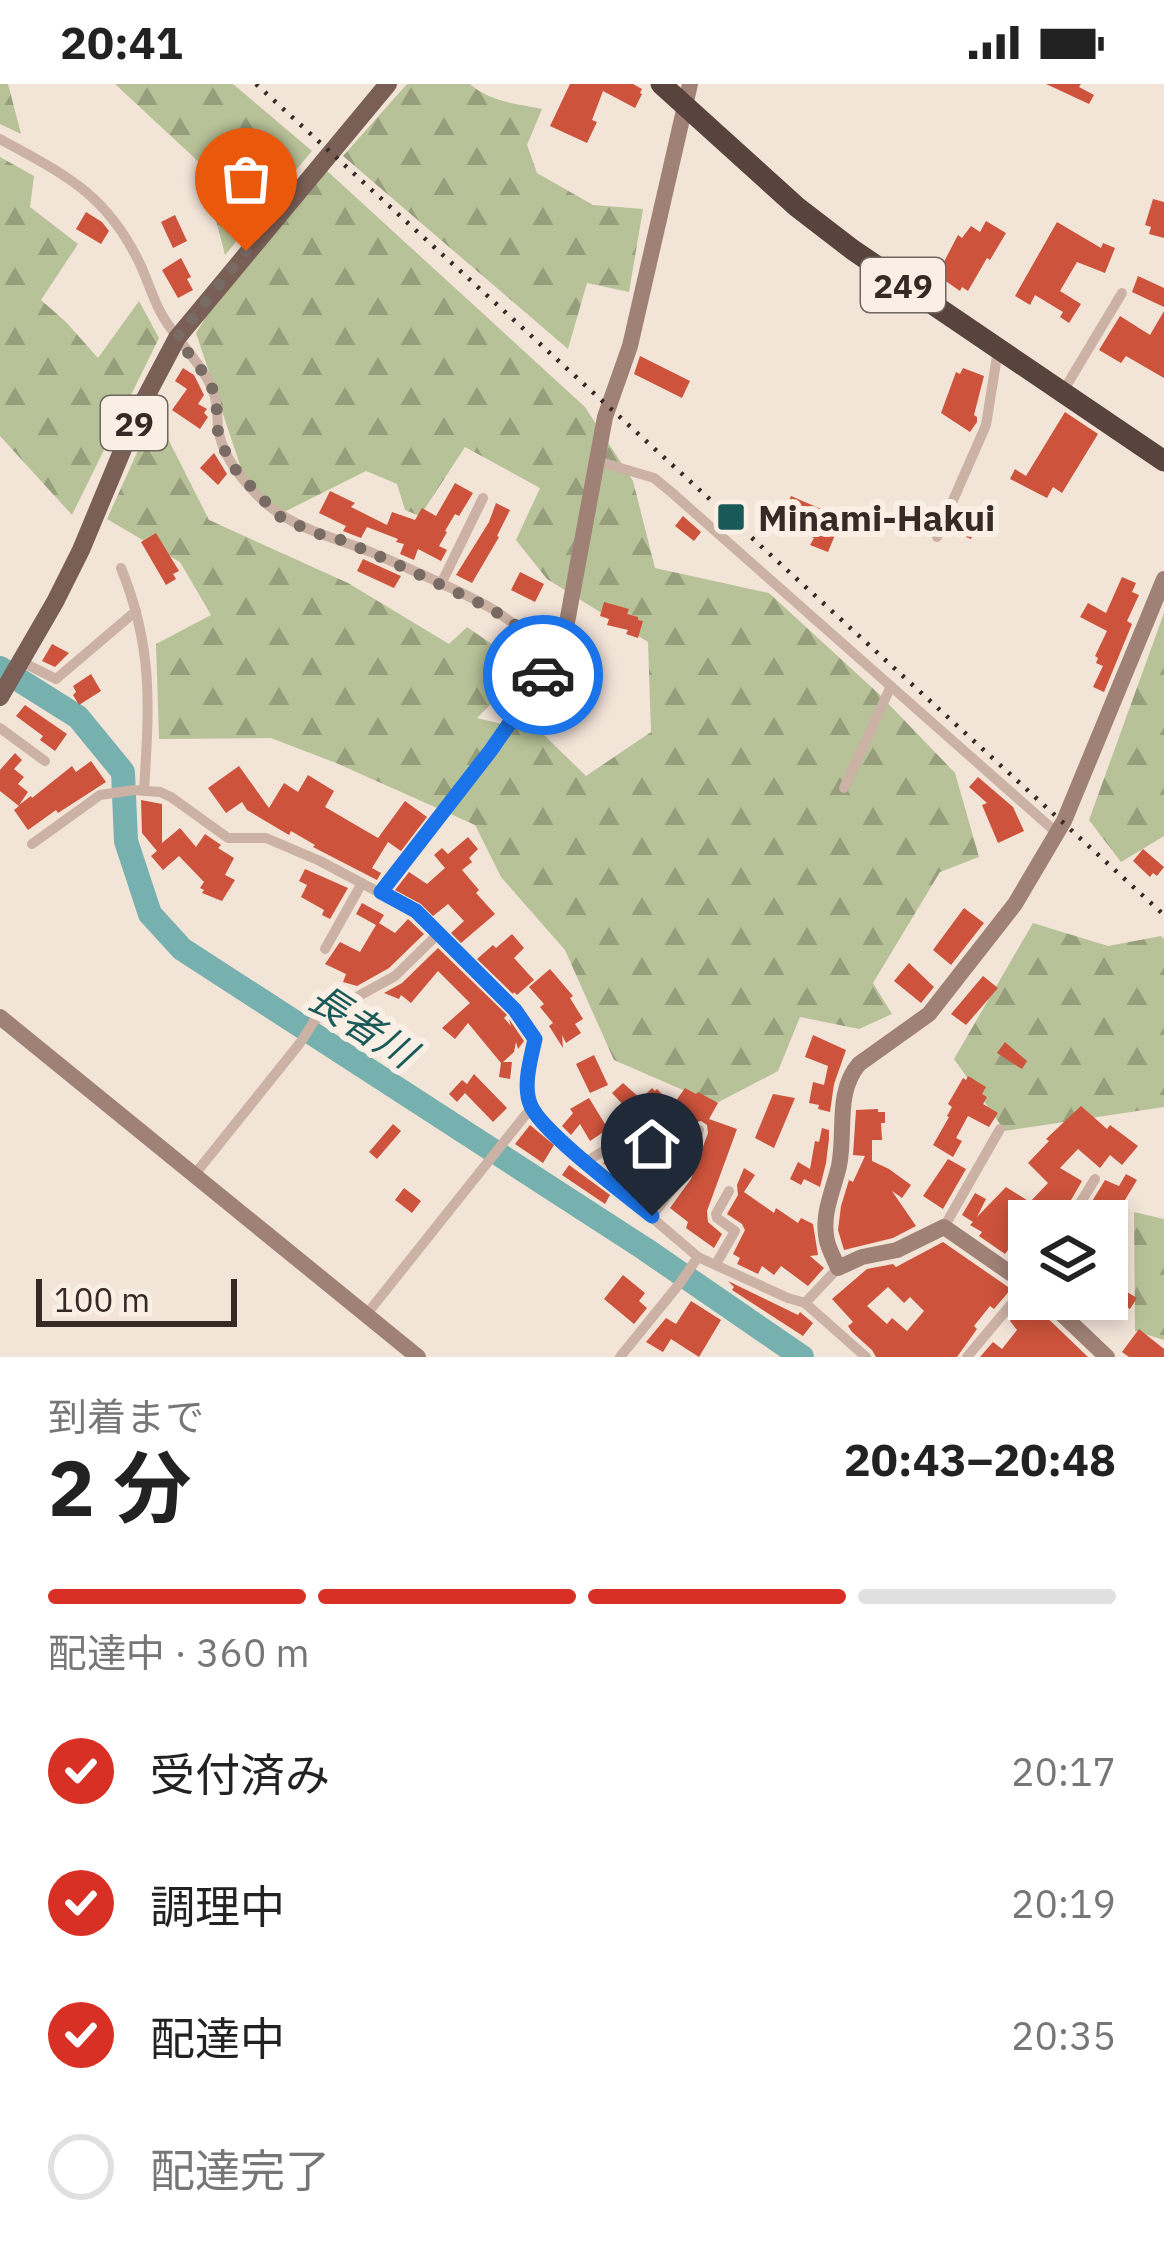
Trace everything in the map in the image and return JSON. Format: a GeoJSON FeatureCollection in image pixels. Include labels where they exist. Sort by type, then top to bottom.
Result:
{"type":"FeatureCollection","features":[{"type":"Feature","properties":{"kind":"highway","name":"249"},"geometry":{"type":"LineString","coordinates":[[661,84],[687,95],[797,207],[853,250],[1164,461]]}},
{"type":"Feature","properties":{"kind":"main road","name":"29"},"geometry":{"type":"LineString","coordinates":[[12,678],[80,550],[140,408],[177,338],[388,84]]}},
{"type":"Feature","properties":{"kind":"street"},"geometry":{"type":"LineString","coordinates":[[381,892],[491,750],[563,644],[605,417],[630,346],[687,95]]}},
{"type":"Feature","properties":{"kind":"street"},"geometry":{"type":"LineString","coordinates":[[0,139],[77,183],[116,223],[140,262],[160,312],[208,379],[216,397],[218,433],[225,451],[237,472],[279,516],[490,608],[555,658]]}},
{"type":"Feature","properties":{"kind":"street"},"geometry":{"type":"LineString","coordinates":[[1062,393],[1122,293]]}},
{"type":"Feature","properties":{"kind":"street"},"geometry":{"type":"LineString","coordinates":[[937,537],[986,425],[998,350]]}},
{"type":"Feature","properties":{"kind":"street"},"geometry":{"type":"LineString","coordinates":[[597,460],[654,478],[670,490],[1057,833]]}},
{"type":"Feature","properties":{"kind":"street"},"geometry":{"type":"LineString","coordinates":[[441,584],[484,498]]}},
{"type":"Feature","properties":{"kind":"street"},"geometry":{"type":"LineString","coordinates":[[121,568],[148,669],[149,706],[139,790]]}},
{"type":"Feature","properties":{"kind":"street"},"geometry":{"type":"LineString","coordinates":[[838,1268],[827,1241],[826,1203],[839,1165],[851,1074],[928,1014],[1015,904],[1068,813],[1164,579]]}},
{"type":"Feature","properties":{"kind":"street"},"geometry":{"type":"LineString","coordinates":[[12,678],[56,680],[136,611]]}},
{"type":"Feature","properties":{"kind":"street"},"geometry":{"type":"LineString","coordinates":[[844,788],[891,686]]}},
{"type":"Feature","properties":{"kind":"street"},"geometry":{"type":"LineString","coordinates":[[0,728],[45,761]]}},
{"type":"Feature","properties":{"kind":"street"},"geometry":{"type":"LineString","coordinates":[[32,844],[95,797],[139,790],[171,797],[228,838],[266,838],[416,911],[515,1010],[535,1039],[528,1095],[531,1108],[586,1162],[652,1216],[694,1262],[716,1264],[805,1303],[866,1357]]}},
{"type":"Feature","properties":{"kind":"street"},"geometry":{"type":"LineString","coordinates":[[325,949],[362,883]]}},
{"type":"Feature","properties":{"kind":"street"},"geometry":{"type":"LineString","coordinates":[[196,1174],[315,1020],[395,976],[438,934]]}},
{"type":"Feature","properties":{"kind":"street"},"geometry":{"type":"LineString","coordinates":[[0,1017],[418,1357]]}},
{"type":"Feature","properties":{"kind":"street"},"geometry":{"type":"LineString","coordinates":[[367,1315],[531,1108]]}},
{"type":"Feature","properties":{"kind":"street"},"geometry":{"type":"LineString","coordinates":[[586,1162],[652,1120]]}},
{"type":"Feature","properties":{"kind":"street"},"geometry":{"type":"LineString","coordinates":[[805,1303],[838,1268],[897,1250],[944,1227],[1000,1129]]}},
{"type":"Feature","properties":{"kind":"street"},"geometry":{"type":"LineString","coordinates":[[652,1216],[682,1176],[698,1130]]}},
{"type":"Feature","properties":{"kind":"street"},"geometry":{"type":"LineString","coordinates":[[1082,1200],[1095,1179]]}},
{"type":"Feature","properties":{"kind":"street"},"geometry":{"type":"LineString","coordinates":[[716,1264],[734,1231],[716,1214],[729,1192]]}},
{"type":"Feature","properties":{"kind":"street"},"geometry":{"type":"LineString","coordinates":[[944,1227],[1008,1271]]}},
{"type":"Feature","properties":{"kind":"street"},"geometry":{"type":"LineString","coordinates":[[620,1357],[694,1262]]}},
{"type":"Feature","properties":{"kind":"street"},"geometry":{"type":"LineString","coordinates":[[967,1357],[1008,1309]]}},
{"type":"Feature","properties":{"kind":"street"},"geometry":{"type":"LineString","coordinates":[[1068,1320],[1107,1357]]}},
{"type":"Feature","properties":{"kind":"green space"},"geometry":{"type":"Polygon","coordinates":[[[0,84],[8,84],[21,134],[0,124],[0,84]]]}},
{"type":"Feature","properties":{"kind":"green space"},"geometry":{"type":"Polygon","coordinates":[[[115,84],[233,84],[312,151],[225,255],[202,165],[115,84]]]}},
{"type":"Feature","properties":{"kind":"green space"},"geometry":{"type":"Polygon","coordinates":[[[407,84],[470,84],[494,98],[542,109],[527,145],[537,173],[593,205],[643,209],[629,292],[587,283],[568,349],[343,156],[407,84]]]}},
{"type":"Feature","properties":{"kind":"green space"},"geometry":{"type":"Polygon","coordinates":[[[0,157],[34,176],[30,207],[78,244],[41,300],[98,358],[139,301],[159,338],[72,515],[0,436],[0,157]]]}},
{"type":"Feature","properties":{"kind":"green space"},"geometry":{"type":"Polygon","coordinates":[[[325,169],[585,407],[633,481],[655,568],[769,593],[880,695],[955,773],[979,857],[940,872],[873,983],[892,1014],[859,1029],[800,1017],[778,1071],[715,1104],[614,1060],[565,950],[501,877],[475,825],[271,738],[159,739],[156,644],[211,615],[180,562],[107,519],[155,413],[209,520],[348,583],[449,644],[467,627],[527,668],[477,718],[543,734],[586,776],[651,732],[648,642],[547,579],[516,540],[540,488],[465,447],[420,516],[405,510],[397,484],[366,471],[284,512],[246,483],[196,333],[220,294],[325,169]]]}},
{"type":"Feature","properties":{"kind":"green space"},"geometry":{"type":"Polygon","coordinates":[[[1164,613],[1164,836],[1121,862],[1089,820],[1164,613]]]}},
{"type":"Feature","properties":{"kind":"green space"},"geometry":{"type":"Polygon","coordinates":[[[1033,923],[1108,946],[1164,939],[1164,1107],[1005,1131],[954,1059],[1033,923]]]}},
{"type":"Feature","properties":{"kind":"green space"},"geometry":{"type":"Polygon","coordinates":[[[1134,1212],[1164,1219],[1164,1340],[1135,1331],[1134,1212]]]}},
{"type":"Feature","properties":{"kind":"building"},"geometry":{"type":"Polygon","coordinates":[[[570,84],[633,84],[642,94],[635,108],[603,91],[587,143],[550,126],[570,84]]]}},
{"type":"Feature","properties":{"kind":"building"},"geometry":{"type":"Polygon","coordinates":[[[1046,84],[1081,84],[1094,95],[1089,104],[1046,84]]]}},
{"type":"Feature","properties":{"kind":"building"},"geometry":{"type":"Polygon","coordinates":[[[1153,199],[1164,202],[1164,238],[1149,234],[1151,227],[1145,225],[1153,199]]]}},
{"type":"Feature","properties":{"kind":"building"},"geometry":{"type":"Polygon","coordinates":[[[86,212],[109,231],[101,244],[76,229],[86,212]]]}},
{"type":"Feature","properties":{"kind":"building"},"geometry":{"type":"Polygon","coordinates":[[[175,215],[187,241],[173,248],[161,222],[175,215]]]}},
{"type":"Feature","properties":{"kind":"building"},"geometry":{"type":"Polygon","coordinates":[[[986,221],[1006,233],[968,291],[962,287],[960,291],[937,275],[958,235],[962,238],[971,226],[980,232],[986,221]]]}},
{"type":"Feature","properties":{"kind":"building"},"geometry":{"type":"Polygon","coordinates":[[[1057,222],[1101,248],[1103,243],[1115,248],[1105,273],[1077,262],[1060,291],[1081,304],[1069,323],[1060,317],[1063,312],[1035,295],[1030,305],[1015,296],[1057,222]]]}},
{"type":"Feature","properties":{"kind":"building"},"geometry":{"type":"Polygon","coordinates":[[[181,258],[193,290],[178,298],[162,270],[181,258]]]}},
{"type":"Feature","properties":{"kind":"building"},"geometry":{"type":"Polygon","coordinates":[[[1138,276],[1164,288],[1164,307],[1132,292],[1138,276]]]}},
{"type":"Feature","properties":{"kind":"building"},"geometry":{"type":"Polygon","coordinates":[[[1164,311],[1164,378],[1126,356],[1121,363],[1099,350],[1120,316],[1150,335],[1164,311]]]}},
{"type":"Feature","properties":{"kind":"building"},"geometry":{"type":"Polygon","coordinates":[[[640,356],[690,381],[682,398],[634,374],[640,356]]]}},
{"type":"Feature","properties":{"kind":"building"},"geometry":{"type":"Polygon","coordinates":[[[183,368],[194,375],[204,395],[198,404],[207,409],[208,417],[200,429],[172,410],[187,389],[175,381],[183,368]]]}},
{"type":"Feature","properties":{"kind":"building"},"geometry":{"type":"Polygon","coordinates":[[[963,368],[984,376],[974,415],[977,422],[970,432],[941,413],[956,372],[960,374],[963,368]]]}},
{"type":"Feature","properties":{"kind":"building"},"geometry":{"type":"Polygon","coordinates":[[[1065,412],[1098,434],[1062,493],[1053,487],[1047,498],[1010,479],[1015,469],[1026,476],[1065,412]]]}},
{"type":"Feature","properties":{"kind":"building"},"geometry":{"type":"Polygon","coordinates":[[[214,453],[227,474],[218,485],[200,468],[214,453]]]}},
{"type":"Feature","properties":{"kind":"building"},"geometry":{"type":"Polygon","coordinates":[[[455,483],[473,493],[445,531],[439,546],[447,550],[441,561],[418,549],[414,560],[400,554],[404,544],[398,539],[367,527],[361,538],[319,513],[330,491],[387,525],[392,512],[415,520],[422,508],[436,516],[455,483]]]}},
{"type":"Feature","properties":{"kind":"building"},"geometry":{"type":"Polygon","coordinates":[[[791,496],[842,518],[828,552],[810,545],[814,538],[780,523],[791,496]]]}},
{"type":"Feature","properties":{"kind":"building"},"geometry":{"type":"Polygon","coordinates":[[[496,503],[510,510],[472,583],[456,575],[496,503]]]}},
{"type":"Feature","properties":{"kind":"building"},"geometry":{"type":"Polygon","coordinates":[[[683,516],[701,532],[694,541],[675,526],[683,516]]]}},
{"type":"Feature","properties":{"kind":"building"},"geometry":{"type":"Polygon","coordinates":[[[963,516],[978,522],[971,539],[956,533],[963,516]]]}},
{"type":"Feature","properties":{"kind":"building"},"geometry":{"type":"Polygon","coordinates":[[[156,533],[179,571],[166,585],[141,542],[156,533]]]}},
{"type":"Feature","properties":{"kind":"building"},"geometry":{"type":"Polygon","coordinates":[[[363,559],[401,576],[394,588],[357,571],[363,559]]]}},
{"type":"Feature","properties":{"kind":"building"},"geometry":{"type":"Polygon","coordinates":[[[520,572],[544,584],[535,602],[511,590],[520,572]]]}},
{"type":"Feature","properties":{"kind":"building"},"geometry":{"type":"Polygon","coordinates":[[[1122,577],[1136,583],[1132,592],[1139,595],[1104,692],[1093,687],[1103,666],[1095,656],[1107,631],[1080,617],[1088,603],[1106,613],[1122,577]]]}},
{"type":"Feature","properties":{"kind":"building"},"geometry":{"type":"Polygon","coordinates":[[[604,602],[629,609],[627,614],[643,621],[638,638],[607,625],[609,619],[600,616],[604,602]]]}},
{"type":"Feature","properties":{"kind":"building"},"geometry":{"type":"Polygon","coordinates":[[[52,644],[69,653],[55,667],[42,661],[52,644]]]}},
{"type":"Feature","properties":{"kind":"building"},"geometry":{"type":"Polygon","coordinates":[[[91,674],[101,691],[79,705],[73,686],[91,674]]]}},
{"type":"Feature","properties":{"kind":"building"},"geometry":{"type":"Polygon","coordinates":[[[554,677],[567,686],[552,707],[539,698],[554,677]]]}},
{"type":"Feature","properties":{"kind":"building"},"geometry":{"type":"Polygon","coordinates":[[[25,705],[67,734],[55,751],[16,716],[25,705]]]}},
{"type":"Feature","properties":{"kind":"building"},"geometry":{"type":"Polygon","coordinates":[[[15,753],[22,760],[14,769],[24,777],[18,784],[28,792],[19,805],[72,766],[76,772],[91,761],[106,782],[28,830],[14,810],[19,806],[0,791],[0,770],[15,753]]]}},
{"type":"Feature","properties":{"kind":"building"},"geometry":{"type":"Polygon","coordinates":[[[239,766],[269,808],[284,783],[298,792],[308,775],[334,791],[325,807],[378,838],[405,801],[427,817],[401,851],[388,842],[372,868],[381,873],[377,880],[291,831],[289,835],[247,810],[242,802],[226,813],[208,788],[239,766]]]}},
{"type":"Feature","properties":{"kind":"building"},"geometry":{"type":"Polygon","coordinates":[[[978,777],[1013,807],[1024,831],[998,843],[982,805],[987,803],[969,787],[978,777]]]}},
{"type":"Feature","properties":{"kind":"building"},"geometry":{"type":"Polygon","coordinates":[[[141,800],[162,804],[162,843],[180,828],[196,847],[205,834],[234,858],[225,875],[235,880],[222,901],[202,893],[204,882],[179,856],[163,870],[151,856],[157,851],[142,833],[141,800]]]}},
{"type":"Feature","properties":{"kind":"building"},"geometry":{"type":"Polygon","coordinates":[[[468,837],[478,849],[462,870],[495,914],[461,943],[451,933],[464,921],[448,904],[433,916],[395,890],[409,872],[427,884],[445,868],[434,855],[442,848],[448,854],[468,837]]]}},
{"type":"Feature","properties":{"kind":"building"},"geometry":{"type":"Polygon","coordinates":[[[1143,849],[1164,867],[1157,876],[1150,877],[1133,861],[1143,849]]]}},
{"type":"Feature","properties":{"kind":"building"},"geometry":{"type":"Polygon","coordinates":[[[305,869],[348,888],[330,919],[301,897],[307,885],[299,881],[305,869]]]}},
{"type":"Feature","properties":{"kind":"building"},"geometry":{"type":"Polygon","coordinates":[[[362,903],[384,915],[379,923],[395,933],[408,919],[424,934],[389,968],[357,986],[343,982],[346,974],[325,964],[340,942],[360,952],[376,925],[356,914],[362,903]]]}},
{"type":"Feature","properties":{"kind":"building"},"geometry":{"type":"Polygon","coordinates":[[[964,908],[984,923],[951,965],[933,950],[964,908]]]}},
{"type":"Feature","properties":{"kind":"building"},"geometry":{"type":"Polygon","coordinates":[[[512,934],[524,948],[514,958],[534,980],[517,995],[477,959],[512,934]]]}},
{"type":"Feature","properties":{"kind":"building"},"geometry":{"type":"Polygon","coordinates":[[[438,948],[507,1015],[504,1018],[524,1041],[518,1049],[516,1042],[514,1052],[503,1062],[512,1062],[510,1079],[499,1077],[501,1063],[468,1023],[455,1039],[442,1028],[470,1003],[438,971],[411,1003],[401,995],[399,999],[384,993],[402,983],[438,948]]]}},
{"type":"Feature","properties":{"kind":"building"},"geometry":{"type":"Polygon","coordinates":[[[909,963],[934,987],[921,1003],[894,981],[909,963]]]}},
{"type":"Feature","properties":{"kind":"building"},"geometry":{"type":"Polygon","coordinates":[[[550,969],[573,996],[583,1019],[575,1024],[581,1033],[566,1043],[562,1035],[563,1048],[540,1007],[544,1004],[529,987],[550,969]]]}},
{"type":"Feature","properties":{"kind":"building"},"geometry":{"type":"Polygon","coordinates":[[[983,976],[998,988],[966,1025],[951,1014],[983,976]]]}},
{"type":"Feature","properties":{"kind":"building"},"geometry":{"type":"Polygon","coordinates":[[[813,1035],[846,1050],[830,1112],[809,1103],[813,1082],[824,1085],[828,1066],[805,1057],[813,1035]]]}},
{"type":"Feature","properties":{"kind":"building"},"geometry":{"type":"Polygon","coordinates":[[[1005,1042],[1027,1061],[1022,1069],[997,1053],[1005,1042]]]}},
{"type":"Feature","properties":{"kind":"building"},"geometry":{"type":"Polygon","coordinates":[[[594,1055],[608,1085],[590,1093],[576,1064],[594,1055]]]}},
{"type":"Feature","properties":{"kind":"building"},"geometry":{"type":"Polygon","coordinates":[[[474,1074],[507,1108],[493,1122],[465,1093],[457,1102],[449,1094],[474,1074]]]}},
{"type":"Feature","properties":{"kind":"building"},"geometry":{"type":"Polygon","coordinates":[[[968,1076],[986,1087],[983,1104],[998,1113],[989,1127],[968,1116],[956,1138],[962,1141],[953,1157],[933,1145],[949,1117],[952,1107],[948,1104],[968,1076]]]}},
{"type":"Feature","properties":{"kind":"building"},"geometry":{"type":"Polygon","coordinates":[[[623,1083],[641,1099],[657,1089],[673,1105],[685,1088],[698,1092],[718,1103],[709,1119],[737,1129],[707,1211],[708,1222],[722,1234],[714,1248],[686,1228],[688,1222],[670,1208],[691,1179],[707,1125],[692,1123],[682,1148],[653,1131],[661,1123],[657,1112],[648,1111],[634,1120],[621,1112],[626,1108],[612,1093],[623,1083]]]}},
{"type":"Feature","properties":{"kind":"building"},"geometry":{"type":"Polygon","coordinates":[[[773,1094],[795,1098],[774,1148],[755,1138],[773,1094]]]}},
{"type":"Feature","properties":{"kind":"building"},"geometry":{"type":"Polygon","coordinates":[[[589,1098],[608,1129],[590,1141],[580,1124],[571,1135],[562,1126],[573,1113],[570,1109],[589,1098]]]}},
{"type":"Feature","properties":{"kind":"building"},"geometry":{"type":"Polygon","coordinates":[[[1081,1106],[1107,1129],[1110,1125],[1138,1146],[1122,1165],[1110,1155],[1100,1168],[1078,1149],[1060,1168],[1082,1181],[1071,1200],[1032,1200],[1048,1183],[1028,1163],[1049,1141],[1046,1139],[1081,1106]]]}},
{"type":"Feature","properties":{"kind":"building"},"geometry":{"type":"Polygon","coordinates":[[[856,1110],[885,1112],[885,1123],[881,1123],[882,1140],[872,1140],[872,1161],[911,1185],[902,1198],[892,1191],[916,1226],[893,1238],[844,1250],[838,1230],[841,1206],[849,1180],[853,1182],[865,1156],[853,1155],[856,1110]]]}},
{"type":"Feature","properties":{"kind":"building"},"geometry":{"type":"Polygon","coordinates":[[[393,1124],[401,1131],[377,1159],[369,1152],[393,1124]]]}},
{"type":"Feature","properties":{"kind":"building"},"geometry":{"type":"Polygon","coordinates":[[[530,1125],[554,1145],[543,1163],[515,1144],[530,1125]]]}},
{"type":"Feature","properties":{"kind":"building"},"geometry":{"type":"Polygon","coordinates":[[[822,1128],[829,1130],[829,1139],[820,1187],[804,1179],[801,1185],[790,1179],[798,1162],[810,1169],[822,1128]]]}},
{"type":"Feature","properties":{"kind":"building"},"geometry":{"type":"Polygon","coordinates":[[[640,1139],[675,1168],[650,1203],[603,1163],[640,1139]]]}},
{"type":"Feature","properties":{"kind":"building"},"geometry":{"type":"Polygon","coordinates":[[[948,1159],[966,1169],[943,1209],[923,1196],[948,1159]]]}},
{"type":"Feature","properties":{"kind":"building"},"geometry":{"type":"Polygon","coordinates":[[[569,1165],[610,1195],[605,1204],[562,1175],[569,1165]]]}},
{"type":"Feature","properties":{"kind":"building"},"geometry":{"type":"Polygon","coordinates":[[[744,1168],[755,1175],[744,1192],[774,1213],[776,1208],[798,1223],[801,1218],[813,1224],[818,1255],[810,1256],[824,1268],[808,1286],[781,1266],[774,1275],[762,1266],[758,1274],[737,1264],[740,1258],[733,1254],[745,1230],[727,1214],[738,1195],[744,1168]]]}},
{"type":"Feature","properties":{"kind":"building"},"geometry":{"type":"Polygon","coordinates":[[[1126,1174],[1137,1180],[1125,1200],[1093,1200],[1105,1180],[1119,1186],[1126,1174]]]}},
{"type":"Feature","properties":{"kind":"building"},"geometry":{"type":"Polygon","coordinates":[[[1006,1187],[1027,1200],[1008,1200],[1005,1254],[979,1236],[982,1232],[962,1215],[975,1193],[986,1199],[977,1217],[1006,1187]]]}},
{"type":"Feature","properties":{"kind":"building"},"geometry":{"type":"Polygon","coordinates":[[[404,1188],[421,1201],[412,1213],[395,1200],[404,1188]]]}},
{"type":"Feature","properties":{"kind":"building"},"geometry":{"type":"Polygon","coordinates":[[[943,1242],[1008,1287],[1008,1293],[974,1326],[977,1329],[957,1357],[876,1357],[852,1332],[848,1326],[853,1322],[832,1299],[867,1269],[896,1267],[943,1242]],[[888,1287],[867,1306],[887,1324],[892,1318],[907,1331],[924,1311],[910,1297],[904,1303],[888,1287]]]}},
{"type":"Feature","properties":{"kind":"building"},"geometry":{"type":"Polygon","coordinates":[[[623,1275],[645,1293],[639,1301],[647,1308],[634,1324],[604,1299],[623,1275]]]}},
{"type":"Feature","properties":{"kind":"building"},"geometry":{"type":"Polygon","coordinates":[[[728,1281],[800,1312],[813,1323],[803,1336],[732,1290],[728,1281]]]}},
{"type":"Feature","properties":{"kind":"building"},"geometry":{"type":"Polygon","coordinates":[[[691,1301],[721,1320],[699,1357],[671,1339],[663,1352],[646,1342],[666,1318],[676,1324],[691,1301]]]}},
{"type":"Feature","properties":{"kind":"building"},"geometry":{"type":"Polygon","coordinates":[[[1049,1320],[1088,1357],[980,1357],[993,1342],[1002,1349],[1017,1330],[1010,1321],[1049,1320]]]}},
{"type":"Feature","properties":{"kind":"building"},"geometry":{"type":"Polygon","coordinates":[[[1139,1329],[1164,1349],[1164,1357],[1129,1357],[1122,1352],[1139,1329]]]}},
{"type":"Feature","properties":{"kind":"waterway","name":"長者川"},"geometry":{"type":"LineString","coordinates":[[0,668],[78,717],[123,772],[126,841],[150,914],[182,949],[645,1249],[802,1357]]}},
{"type":"Feature","properties":{"kind":"railway"},"geometry":{"type":"LineString","coordinates":[[256,84],[1164,915]]}},
{"type":"Feature","properties":{"kind":"way so far"},"geometry":{"type":"LineString","coordinates":[[246,251],[177,338],[208,379],[216,397],[218,433],[237,472],[279,516],[490,608],[555,658],[543,675]]}},
{"type":"Feature","properties":{"kind":"place","name":"Minami-Hakui"},"geometry":{"type":"Point","coordinates":[731,517]}},
{"type":"Feature","properties":{"kind":"route"},"geometry":{"type":"LineString","coordinates":[[543,675],[381,892],[416,911],[515,1010],[535,1039],[528,1095],[531,1108],[652,1216]]}}]}
